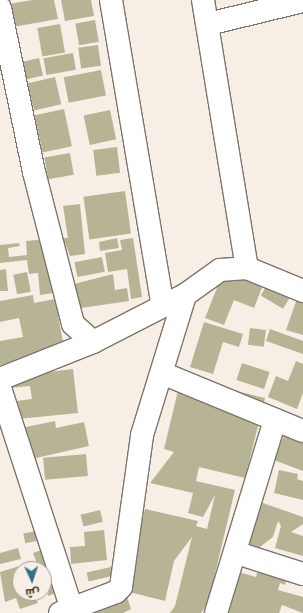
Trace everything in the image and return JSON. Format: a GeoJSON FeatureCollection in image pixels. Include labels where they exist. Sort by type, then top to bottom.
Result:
{"type":"FeatureCollection","features":[{"type":"Feature","properties":{"kind":"street"},"geometry":{"type":"LineString","coordinates":[[111,0],[163,306]]}},
{"type":"Feature","properties":{"kind":"street"},"geometry":{"type":"LineString","coordinates":[[203,0],[248,268]]}},
{"type":"Feature","properties":{"kind":"street"},"geometry":{"type":"LineString","coordinates":[[208,24],[303,1]]}},
{"type":"Feature","properties":{"kind":"street"},"geometry":{"type":"LineString","coordinates":[[0,8],[34,172],[73,324],[93,342]]}},
{"type":"Feature","properties":{"kind":"street"},"geometry":{"type":"LineString","coordinates":[[0,379],[93,342],[185,295],[220,270],[248,268],[303,291]]}},
{"type":"Feature","properties":{"kind":"street"},"geometry":{"type":"LineString","coordinates":[[0,388],[68,612],[116,592],[121,587],[134,475],[142,435],[185,295]]}},
{"type":"Feature","properties":{"kind":"street"},"geometry":{"type":"LineString","coordinates":[[162,373],[303,431]]}},
{"type":"Feature","properties":{"kind":"street"},"geometry":{"type":"LineString","coordinates":[[216,613],[237,553],[275,420]]}},
{"type":"Feature","properties":{"kind":"street"},"geometry":{"type":"LineString","coordinates":[[237,553],[303,574]]}},
{"type":"Feature","properties":{"kind":"building"},"geometry":{"type":"Polygon","coordinates":[[[32,0],[54,0],[58,19],[7,28],[3,5],[32,0]]]}},
{"type":"Feature","properties":{"kind":"building"},"geometry":{"type":"Polygon","coordinates":[[[61,0],[91,0],[94,16],[65,21],[61,0]]]}},
{"type":"Feature","properties":{"kind":"building"},"geometry":{"type":"Polygon","coordinates":[[[95,20],[99,42],[79,45],[75,23],[95,20]]]}},
{"type":"Feature","properties":{"kind":"building"},"geometry":{"type":"Polygon","coordinates":[[[60,24],[65,53],[42,57],[37,28],[60,24]]]}},
{"type":"Feature","properties":{"kind":"building"},"geometry":{"type":"Polygon","coordinates":[[[98,45],[101,66],[81,69],[78,48],[98,45]]]}},
{"type":"Feature","properties":{"kind":"building"},"geometry":{"type":"Polygon","coordinates":[[[73,53],[76,70],[46,75],[43,58],[73,53]]]}},
{"type":"Feature","properties":{"kind":"building"},"geometry":{"type":"Polygon","coordinates":[[[39,58],[43,76],[22,80],[18,63],[39,58]]]}},
{"type":"Feature","properties":{"kind":"building"},"geometry":{"type":"Polygon","coordinates":[[[101,70],[106,96],[69,103],[64,77],[101,70]]]}},
{"type":"Feature","properties":{"kind":"building"},"geometry":{"type":"Polygon","coordinates":[[[55,77],[61,104],[34,111],[28,83],[55,77]]]}},
{"type":"Feature","properties":{"kind":"building"},"geometry":{"type":"Polygon","coordinates":[[[64,109],[72,146],[43,152],[35,115],[64,109]]]}},
{"type":"Feature","properties":{"kind":"building"},"geometry":{"type":"Polygon","coordinates":[[[110,110],[116,139],[90,145],[84,116],[110,110]]]}},
{"type":"Feature","properties":{"kind":"building"},"geometry":{"type":"Polygon","coordinates":[[[117,147],[120,173],[96,176],[93,150],[117,147]]]}},
{"type":"Feature","properties":{"kind":"building"},"geometry":{"type":"Polygon","coordinates":[[[70,153],[74,175],[48,179],[44,158],[70,153]]]}},
{"type":"Feature","properties":{"kind":"building"},"geometry":{"type":"Polygon","coordinates":[[[125,191],[131,234],[89,239],[83,197],[125,191]]]}},
{"type":"Feature","properties":{"kind":"building"},"geometry":{"type":"Polygon","coordinates":[[[80,204],[85,254],[70,256],[63,238],[68,238],[63,206],[80,204]]]}},
{"type":"Feature","properties":{"kind":"building"},"geometry":{"type":"Polygon","coordinates":[[[117,238],[119,248],[100,251],[99,242],[117,238]]]}},
{"type":"Feature","properties":{"kind":"building"},"geometry":{"type":"Polygon","coordinates":[[[133,238],[142,297],[131,299],[127,269],[108,272],[105,253],[122,250],[120,240],[133,238]]]}},
{"type":"Feature","properties":{"kind":"building"},"geometry":{"type":"Polygon","coordinates":[[[47,239],[53,293],[40,295],[38,273],[29,274],[27,260],[0,263],[0,245],[19,243],[20,246],[8,248],[9,257],[27,255],[26,241],[47,239]]]}},
{"type":"Feature","properties":{"kind":"building"},"geometry":{"type":"Polygon","coordinates":[[[102,257],[105,272],[77,277],[75,262],[102,257]]]}},
{"type":"Feature","properties":{"kind":"building"},"geometry":{"type":"Polygon","coordinates":[[[226,265],[265,280],[254,308],[234,300],[224,325],[205,318],[226,265]]]}},
{"type":"Feature","properties":{"kind":"building"},"geometry":{"type":"Polygon","coordinates":[[[6,269],[8,291],[0,291],[0,270],[6,269]]]}},
{"type":"Feature","properties":{"kind":"building"},"geometry":{"type":"Polygon","coordinates":[[[27,272],[31,292],[17,294],[13,275],[27,272]]]}},
{"type":"Feature","properties":{"kind":"building"},"geometry":{"type":"Polygon","coordinates":[[[113,274],[115,290],[127,288],[129,301],[81,308],[74,284],[113,274]]]}},
{"type":"Feature","properties":{"kind":"building"},"geometry":{"type":"Polygon","coordinates":[[[270,280],[292,293],[283,309],[261,295],[270,280]]]}},
{"type":"Feature","properties":{"kind":"building"},"geometry":{"type":"Polygon","coordinates":[[[33,295],[34,303],[55,299],[65,353],[0,365],[0,341],[23,337],[19,318],[0,322],[0,301],[33,295]]]}},
{"type":"Feature","properties":{"kind":"building"},"geometry":{"type":"Polygon","coordinates":[[[298,296],[303,298],[303,335],[286,330],[298,296]]]}},
{"type":"Feature","properties":{"kind":"building"},"geometry":{"type":"Polygon","coordinates":[[[204,322],[243,334],[239,347],[223,342],[213,374],[190,367],[204,322]]]}},
{"type":"Feature","properties":{"kind":"building"},"geometry":{"type":"Polygon","coordinates":[[[250,328],[266,330],[264,347],[248,345],[250,328]]]}},
{"type":"Feature","properties":{"kind":"building"},"geometry":{"type":"Polygon","coordinates":[[[270,329],[303,341],[303,354],[266,341],[270,329]]]}},
{"type":"Feature","properties":{"kind":"building"},"geometry":{"type":"Polygon","coordinates":[[[296,361],[303,364],[303,393],[297,409],[268,397],[276,376],[288,381],[296,361]]]}},
{"type":"Feature","properties":{"kind":"building"},"geometry":{"type":"Polygon","coordinates":[[[242,363],[270,372],[264,389],[236,380],[242,363]]]}},
{"type":"Feature","properties":{"kind":"building"},"geometry":{"type":"Polygon","coordinates":[[[73,369],[78,413],[18,419],[16,401],[32,399],[30,386],[10,388],[8,377],[73,369]]]}},
{"type":"Feature","properties":{"kind":"building"},"geometry":{"type":"Polygon","coordinates":[[[181,378],[265,398],[245,478],[199,467],[196,481],[235,490],[208,603],[201,613],[170,613],[175,606],[192,537],[174,561],[165,601],[129,592],[135,570],[130,568],[145,509],[198,521],[196,526],[207,529],[215,495],[203,517],[188,513],[193,493],[150,483],[174,452],[164,449],[181,378]]]}},
{"type":"Feature","properties":{"kind":"building"},"geometry":{"type":"Polygon","coordinates":[[[55,421],[56,428],[84,422],[89,446],[36,458],[38,467],[30,468],[21,428],[55,421]]]}},
{"type":"Feature","properties":{"kind":"building"},"geometry":{"type":"Polygon","coordinates":[[[288,425],[303,431],[303,471],[274,460],[288,425]]]}},
{"type":"Feature","properties":{"kind":"building"},"geometry":{"type":"Polygon","coordinates":[[[86,454],[88,476],[45,480],[43,458],[86,454]]]}},
{"type":"Feature","properties":{"kind":"building"},"geometry":{"type":"Polygon","coordinates":[[[279,470],[298,474],[297,479],[303,481],[303,500],[274,493],[279,470]]]}},
{"type":"Feature","properties":{"kind":"building"},"geometry":{"type":"Polygon","coordinates":[[[260,502],[303,517],[303,524],[291,532],[303,536],[303,556],[275,548],[281,526],[278,521],[273,537],[260,547],[265,554],[244,557],[260,502]]]}},
{"type":"Feature","properties":{"kind":"building"},"geometry":{"type":"Polygon","coordinates":[[[100,510],[103,522],[83,526],[81,515],[100,510]]]}},
{"type":"Feature","properties":{"kind":"building"},"geometry":{"type":"Polygon","coordinates":[[[41,530],[43,540],[25,543],[23,533],[41,530]]]}},
{"type":"Feature","properties":{"kind":"building"},"geometry":{"type":"Polygon","coordinates":[[[104,530],[107,560],[71,564],[70,547],[85,546],[84,532],[104,530]]]}},
{"type":"Feature","properties":{"kind":"building"},"geometry":{"type":"Polygon","coordinates":[[[18,548],[21,559],[0,564],[0,553],[18,548]]]}},
{"type":"Feature","properties":{"kind":"building"},"geometry":{"type":"Polygon","coordinates":[[[47,548],[51,561],[36,561],[33,553],[47,548]]]}},
{"type":"Feature","properties":{"kind":"building"},"geometry":{"type":"Polygon","coordinates":[[[52,563],[61,591],[52,594],[52,563]]]}},
{"type":"Feature","properties":{"kind":"building"},"geometry":{"type":"Polygon","coordinates":[[[259,565],[288,573],[285,585],[280,583],[278,590],[303,597],[303,613],[282,605],[279,613],[227,613],[238,572],[256,577],[259,565]]]}},
{"type":"Feature","properties":{"kind":"building"},"geometry":{"type":"Polygon","coordinates":[[[111,567],[113,576],[89,581],[87,573],[111,567]]]}},
{"type":"Feature","properties":{"kind":"building"},"geometry":{"type":"Polygon","coordinates":[[[12,568],[12,599],[5,602],[0,572],[12,568]]]}},
{"type":"Feature","properties":{"kind":"building"},"geometry":{"type":"Polygon","coordinates":[[[123,585],[131,609],[123,613],[90,613],[123,585]]]}},
{"type":"Feature","properties":{"kind":"building"},"geometry":{"type":"Polygon","coordinates":[[[17,601],[37,601],[38,603],[20,609],[17,601]]]}}]}
